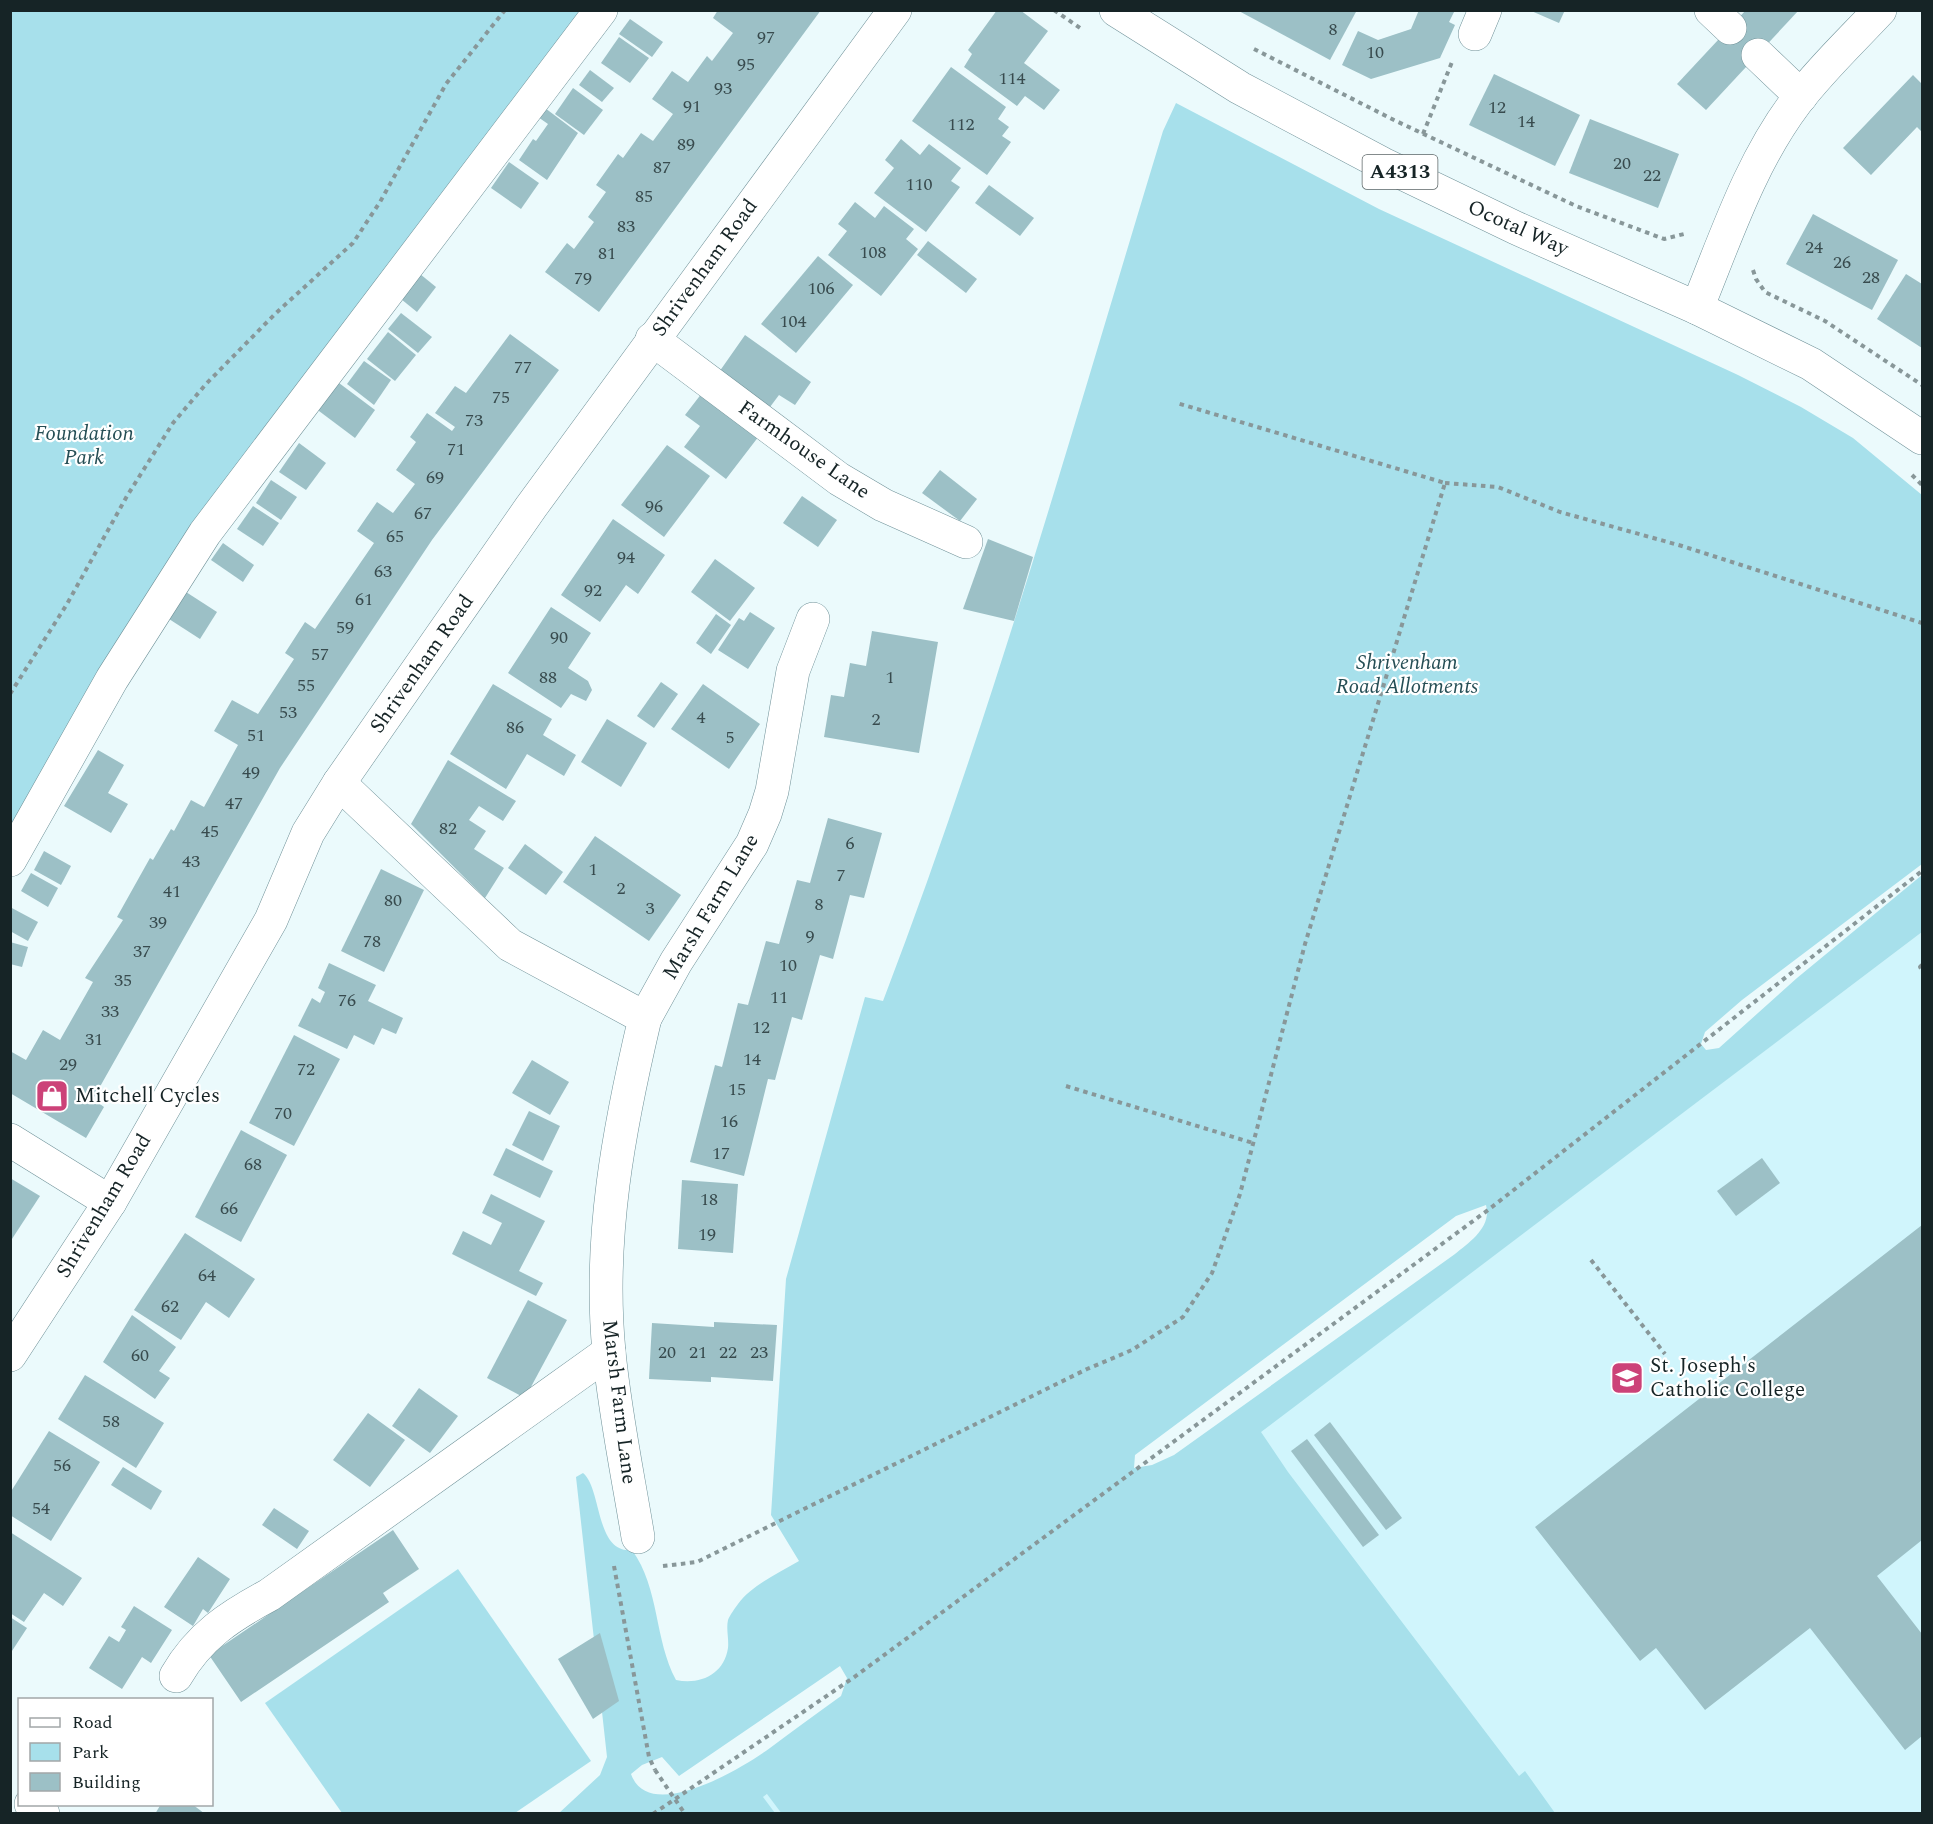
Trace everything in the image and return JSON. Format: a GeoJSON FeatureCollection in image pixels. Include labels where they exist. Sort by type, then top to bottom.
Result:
{"type":"FeatureCollection","features":[{"type":"Feature","properties":{"kind":"street"},"geometry":{"type":"LineString","coordinates":[[10,860],[112,679],[205,533],[601,10]]}},
{"type":"Feature","properties":{"kind":"street","name":"Shrivenham Road"},"geometry":{"type":"LineString","coordinates":[[10,1355],[110,1202],[271,920],[308,833],[339,783],[531,507],[895,10]]}},
{"type":"Feature","properties":{"kind":"street","name":"Ocotal Way"},"geometry":{"type":"LineString","coordinates":[[1116,10],[1240,87],[1383,164],[1516,228],[1697,308],[1811,364],[1923,438]]}},
{"type":"Feature","properties":{"kind":"street"},"geometry":{"type":"LineString","coordinates":[[1697,308],[1726,235],[1764,152],[1801,96],[1880,10]]}},
{"type":"Feature","properties":{"kind":"street"},"geometry":{"type":"LineString","coordinates":[[1758,55],[1801,96]]}},
{"type":"Feature","properties":{"kind":"street","name":"Farmhouse Lane"},"geometry":{"type":"LineString","coordinates":[[652,339],[839,479],[883,505],[966,542]]}},
{"type":"Feature","properties":{"kind":"street","name":"Marsh Farm Lane"},"geometry":{"type":"LineString","coordinates":[[638,1537],[609,1352],[607,1254],[615,1157],[645,1018],[676,962],[752,844],[772,791],[793,671],[813,619]]}},
{"type":"Feature","properties":{"kind":"street"},"geometry":{"type":"LineString","coordinates":[[339,783],[510,945],[645,1018]]}},
{"type":"Feature","properties":{"kind":"street"},"geometry":{"type":"LineString","coordinates":[[10,1140],[110,1202]]}},
{"type":"Feature","properties":{"kind":"street"},"geometry":{"type":"LineString","coordinates":[[176,1676],[197,1644],[213,1628],[269,1595],[609,1352]]}},
{"type":"Feature","properties":{"kind":"path"},"geometry":{"type":"LineString","coordinates":[[10,694],[56,623],[127,496],[173,423],[206,384],[276,313],[353,243],[380,202],[446,84],[505,10]]}},
{"type":"Feature","properties":{"kind":"path"},"geometry":{"type":"LineString","coordinates":[[1423,134],[1466,29],[1480,22]]}},
{"type":"Feature","properties":{"kind":"path"},"geometry":{"type":"LineString","coordinates":[[1246,44],[1423,134],[1576,206],[1664,239],[1680,236],[1701,225],[1751,246],[1751,263],[1756,279],[1765,292],[1826,321],[1923,385]]}},
{"type":"Feature","properties":{"kind":"path"},"geometry":{"type":"LineString","coordinates":[[1177,403],[1445,483],[1498,487],[1560,512],[1682,546],[1923,623]]}},
{"type":"Feature","properties":{"kind":"path"},"geometry":{"type":"LineString","coordinates":[[638,1537],[649,1564],[669,1566],[696,1562],[1087,1369],[1132,1350],[1183,1317],[1212,1273],[1240,1194],[1305,944],[1445,483]]}},
{"type":"Feature","properties":{"kind":"path"},"geometry":{"type":"LineString","coordinates":[[653,1814],[853,1678],[1488,1210],[1923,871]]}},
{"type":"Feature","properties":{"kind":"path"},"geometry":{"type":"LineString","coordinates":[[1923,965],[1920,967],[1923,970]]}},
{"type":"Feature","properties":{"kind":"path"},"geometry":{"type":"LineString","coordinates":[[1066,1086],[1253,1143]]}},
{"type":"Feature","properties":{"kind":"path"},"geometry":{"type":"LineString","coordinates":[[1591,1260],[1665,1354]]}},
{"type":"Feature","properties":{"kind":"path"},"geometry":{"type":"LineString","coordinates":[[612,1558],[649,1756],[655,1770],[685,1814]]}},
{"type":"Feature","properties":{"kind":"shaded area","name":"St. Joseph's Catholic College"},"geometry":{"type":"Polygon","coordinates":[[[1922,932],[1922,1813],[744,1814],[763,1797],[1069,1576],[1922,932]]]}},
{"type":"Feature","properties":{"kind":"green space","name":"Foundation Park"},"geometry":{"type":"Polygon","coordinates":[[[10,11],[589,11],[10,839],[10,11]]]}},
{"type":"Feature","properties":{"kind":"green space","name":"Shrivenham Road Allotments"},"geometry":{"type":"Polygon","coordinates":[[[1176,103],[1379,209],[1738,375],[1801,407],[1853,438],[1922,495],[1922,864],[1742,1000],[1705,1032],[1701,1044],[1706,1050],[1719,1048],[1797,978],[1922,875],[1922,932],[1261,1432],[1288,1472],[1519,1776],[1525,1771],[1555,1813],[782,1814],[767,1794],[763,1797],[775,1813],[558,1814],[600,1775],[607,1757],[576,1477],[583,1473],[589,1481],[605,1531],[611,1542],[620,1548],[632,1550],[641,1565],[648,1581],[664,1648],[676,1680],[694,1681],[710,1676],[716,1671],[726,1657],[728,1620],[738,1604],[758,1585],[799,1561],[771,1515],[786,1279],[865,997],[883,1001],[923,894],[996,678],[1163,131],[1176,103]],[[1486,1205],[1456,1216],[1135,1455],[1134,1468],[1152,1465],[1174,1455],[1455,1254],[1483,1227],[1487,1213],[1486,1205]],[[840,1666],[679,1776],[662,1757],[642,1765],[631,1774],[641,1788],[656,1794],[675,1794],[717,1779],[770,1748],[841,1696],[847,1678],[840,1666]]]}},
{"type":"Feature","properties":{"kind":"green space"},"geometry":{"type":"Polygon","coordinates":[[[458,1569],[591,1761],[515,1813],[342,1813],[265,1703],[458,1569]]]}},
{"type":"Feature","properties":{"kind":"building"},"geometry":{"type":"Polygon","coordinates":[[[718,10],[821,10],[599,312],[545,272],[567,243],[574,249],[594,222],[588,217],[606,192],[596,185],[618,154],[623,158],[641,133],[653,141],[673,114],[652,99],[672,71],[688,82],[707,56],[712,61],[733,33],[713,18],[718,10]]]}},
{"type":"Feature","properties":{"kind":"building"},"geometry":{"type":"Polygon","coordinates":[[[997,10],[1020,10],[1048,31],[1024,63],[1060,90],[1044,110],[1025,96],[1017,106],[964,67],[972,54],[968,50],[997,10]]]}},
{"type":"Feature","properties":{"kind":"building"},"geometry":{"type":"Polygon","coordinates":[[[1237,10],[1357,10],[1330,60],[1237,10]]]}},
{"type":"Feature","properties":{"kind":"building"},"geometry":{"type":"Polygon","coordinates":[[[1419,10],[1455,10],[1449,22],[1455,25],[1440,58],[1371,79],[1342,65],[1358,31],[1378,40],[1411,29],[1419,10]]]}},
{"type":"Feature","properties":{"kind":"building"},"geometry":{"type":"Polygon","coordinates":[[[1529,10],[1565,10],[1559,23],[1529,10]]]}},
{"type":"Feature","properties":{"kind":"building"},"geometry":{"type":"Polygon","coordinates":[[[1746,10],[1799,10],[1706,110],[1677,84],[1746,10]]]}},
{"type":"Feature","properties":{"kind":"building"},"geometry":{"type":"Polygon","coordinates":[[[630,19],[663,42],[652,57],[619,34],[630,19]]]}},
{"type":"Feature","properties":{"kind":"building"},"geometry":{"type":"Polygon","coordinates":[[[619,37],[649,58],[630,83],[601,63],[619,37]]]}},
{"type":"Feature","properties":{"kind":"building"},"geometry":{"type":"Polygon","coordinates":[[[951,67],[1006,107],[998,119],[1009,127],[1002,136],[1011,142],[987,175],[912,121],[951,67]]]}},
{"type":"Feature","properties":{"kind":"building"},"geometry":{"type":"Polygon","coordinates":[[[590,70],[614,88],[602,102],[579,85],[590,70]]]}},
{"type":"Feature","properties":{"kind":"building"},"geometry":{"type":"Polygon","coordinates":[[[1494,74],[1580,115],[1555,166],[1469,125],[1494,74]]]}},
{"type":"Feature","properties":{"kind":"building"},"geometry":{"type":"Polygon","coordinates":[[[1913,75],[1922,84],[1922,132],[1917,127],[1871,175],[1843,148],[1913,75]]]}},
{"type":"Feature","properties":{"kind":"building"},"geometry":{"type":"Polygon","coordinates":[[[573,88],[603,110],[584,135],[555,114],[573,88]]]}},
{"type":"Feature","properties":{"kind":"building"},"geometry":{"type":"Polygon","coordinates":[[[545,108],[578,133],[547,180],[519,160],[533,139],[536,141],[548,124],[538,117],[545,108]]]}},
{"type":"Feature","properties":{"kind":"building"},"geometry":{"type":"Polygon","coordinates":[[[1590,119],[1679,154],[1658,208],[1569,173],[1590,119]]]}},
{"type":"Feature","properties":{"kind":"building"},"geometry":{"type":"Polygon","coordinates":[[[901,139],[920,155],[929,144],[961,168],[951,181],[960,187],[926,232],[874,193],[894,168],[885,160],[901,139]]]}},
{"type":"Feature","properties":{"kind":"building"},"geometry":{"type":"Polygon","coordinates":[[[509,162],[539,183],[521,209],[491,188],[509,162]]]}},
{"type":"Feature","properties":{"kind":"building"},"geometry":{"type":"Polygon","coordinates":[[[989,185],[1034,218],[1020,236],[975,203],[989,185]]]}},
{"type":"Feature","properties":{"kind":"building"},"geometry":{"type":"Polygon","coordinates":[[[855,202],[875,218],[884,206],[914,229],[906,239],[918,249],[881,296],[828,255],[847,231],[838,224],[855,202]]]}},
{"type":"Feature","properties":{"kind":"building"},"geometry":{"type":"Polygon","coordinates":[[[1813,214],[1898,260],[1872,310],[1786,264],[1813,214]]]}},
{"type":"Feature","properties":{"kind":"building"},"geometry":{"type":"Polygon","coordinates":[[[928,241],[977,279],[966,293],[917,255],[928,241]]]}},
{"type":"Feature","properties":{"kind":"building"},"geometry":{"type":"Polygon","coordinates":[[[818,256],[853,285],[796,353],[761,324],[818,256]]]}},
{"type":"Feature","properties":{"kind":"building"},"geometry":{"type":"Polygon","coordinates":[[[420,274],[436,287],[417,312],[401,299],[420,274]]]}},
{"type":"Feature","properties":{"kind":"building"},"geometry":{"type":"Polygon","coordinates":[[[1906,274],[1922,284],[1922,348],[1877,319],[1906,274]]]}},
{"type":"Feature","properties":{"kind":"building"},"geometry":{"type":"Polygon","coordinates":[[[401,313],[432,337],[418,353],[388,329],[401,313]]]}},
{"type":"Feature","properties":{"kind":"building"},"geometry":{"type":"Polygon","coordinates":[[[388,332],[416,355],[395,381],[367,359],[388,332]]]}},
{"type":"Feature","properties":{"kind":"building"},"geometry":{"type":"Polygon","coordinates":[[[510,334],[559,370],[432,540],[280,768],[93,1099],[104,1107],[86,1138],[10,1093],[10,1051],[26,1060],[43,1030],[60,1040],[93,982],[85,978],[123,920],[117,917],[150,858],[153,860],[171,829],[174,831],[191,800],[204,807],[238,745],[214,731],[232,700],[258,714],[294,659],[285,653],[305,622],[315,629],[374,543],[357,531],[377,502],[393,513],[415,484],[396,470],[416,442],[410,437],[427,413],[452,431],[455,427],[435,413],[455,386],[466,393],[510,334]]]}},
{"type":"Feature","properties":{"kind":"building"},"geometry":{"type":"Polygon","coordinates":[[[745,335],[811,382],[795,405],[779,395],[767,411],[717,375],[745,335]]]}},
{"type":"Feature","properties":{"kind":"building"},"geometry":{"type":"Polygon","coordinates":[[[364,361],[391,380],[374,405],[347,384],[364,361]]]}},
{"type":"Feature","properties":{"kind":"building"},"geometry":{"type":"Polygon","coordinates":[[[335,380],[375,410],[355,438],[315,408],[335,380]]]}},
{"type":"Feature","properties":{"kind":"building"},"geometry":{"type":"Polygon","coordinates":[[[702,393],[759,436],[726,479],[684,447],[700,426],[685,415],[702,393]]]}},
{"type":"Feature","properties":{"kind":"building"},"geometry":{"type":"Polygon","coordinates":[[[299,443],[326,463],[306,490],[279,472],[299,443]]]}},
{"type":"Feature","properties":{"kind":"building"},"geometry":{"type":"Polygon","coordinates":[[[667,445],[710,476],[664,537],[621,505],[667,445]]]}},
{"type":"Feature","properties":{"kind":"building"},"geometry":{"type":"Polygon","coordinates":[[[940,470],[977,499],[960,521],[922,493],[940,470]]]}},
{"type":"Feature","properties":{"kind":"building"},"geometry":{"type":"Polygon","coordinates":[[[271,480],[297,497],[281,520],[256,503],[271,480]]]}},
{"type":"Feature","properties":{"kind":"building"},"geometry":{"type":"Polygon","coordinates":[[[802,496],[837,520],[818,547],[783,523],[802,496]]]}},
{"type":"Feature","properties":{"kind":"building"},"geometry":{"type":"Polygon","coordinates":[[[253,506],[279,523],[263,546],[237,529],[253,506]]]}},
{"type":"Feature","properties":{"kind":"building"},"geometry":{"type":"Polygon","coordinates":[[[613,519],[665,555],[638,594],[626,585],[600,622],[561,595],[613,519]]]}},
{"type":"Feature","properties":{"kind":"building"},"geometry":{"type":"Polygon","coordinates":[[[988,539],[1033,557],[1014,621],[963,609],[988,539]]]}},
{"type":"Feature","properties":{"kind":"building"},"geometry":{"type":"Polygon","coordinates":[[[223,543],[254,565],[243,582],[211,560],[223,543]]]}},
{"type":"Feature","properties":{"kind":"building"},"geometry":{"type":"Polygon","coordinates":[[[715,559],[755,588],[730,621],[691,592],[715,559]]]}},
{"type":"Feature","properties":{"kind":"building"},"geometry":{"type":"Polygon","coordinates":[[[186,592],[217,612],[200,639],[169,619],[186,592]]]}},
{"type":"Feature","properties":{"kind":"building"},"geometry":{"type":"Polygon","coordinates":[[[551,607],[591,633],[568,668],[588,681],[592,690],[586,701],[571,694],[561,708],[508,673],[551,607]]]}},
{"type":"Feature","properties":{"kind":"building"},"geometry":{"type":"Polygon","coordinates":[[[750,612],[775,628],[748,669],[718,650],[739,618],[744,621],[750,612]]]}},
{"type":"Feature","properties":{"kind":"building"},"geometry":{"type":"Polygon","coordinates":[[[716,614],[731,625],[711,654],[696,643],[716,614]]]}},
{"type":"Feature","properties":{"kind":"building"},"geometry":{"type":"Polygon","coordinates":[[[872,631],[938,642],[919,753],[824,737],[831,695],[844,697],[850,663],[866,666],[872,631]]]}},
{"type":"Feature","properties":{"kind":"building"},"geometry":{"type":"Polygon","coordinates":[[[661,682],[678,694],[654,728],[637,716],[661,682]]]}},
{"type":"Feature","properties":{"kind":"building"},"geometry":{"type":"Polygon","coordinates":[[[493,684],[552,719],[543,735],[576,755],[564,776],[527,754],[506,789],[450,754],[493,684]]]}},
{"type":"Feature","properties":{"kind":"building"},"geometry":{"type":"Polygon","coordinates":[[[703,684],[760,724],[729,769],[671,729],[703,684]]]}},
{"type":"Feature","properties":{"kind":"building"},"geometry":{"type":"Polygon","coordinates":[[[607,719],[647,743],[621,787],[581,762],[607,719]]]}},
{"type":"Feature","properties":{"kind":"building"},"geometry":{"type":"Polygon","coordinates":[[[98,750],[124,765],[108,793],[128,804],[111,833],[64,806],[98,750]]]}},
{"type":"Feature","properties":{"kind":"building"},"geometry":{"type":"Polygon","coordinates":[[[448,760],[516,801],[503,821],[479,806],[469,820],[486,831],[474,849],[504,868],[485,898],[411,824],[448,760]]]}},
{"type":"Feature","properties":{"kind":"building"},"geometry":{"type":"Polygon","coordinates":[[[828,818],[882,833],[864,898],[850,895],[833,959],[820,955],[802,1020],[792,1017],[775,1080],[768,1079],[744,1176],[690,1162],[715,1065],[722,1067],[738,1003],[748,1005],[766,941],[779,944],[797,880],[810,883],[828,818]]]}},
{"type":"Feature","properties":{"kind":"building"},"geometry":{"type":"Polygon","coordinates":[[[595,836],[681,895],[649,941],[563,882],[595,836]]]}},
{"type":"Feature","properties":{"kind":"building"},"geometry":{"type":"Polygon","coordinates":[[[525,844],[563,872],[546,895],[508,868],[525,844]]]}},
{"type":"Feature","properties":{"kind":"building"},"geometry":{"type":"Polygon","coordinates":[[[44,851],[71,866],[61,885],[34,870],[44,851]]]}},
{"type":"Feature","properties":{"kind":"building"},"geometry":{"type":"Polygon","coordinates":[[[381,869],[424,890],[384,972],[341,951],[381,869]]]}},
{"type":"Feature","properties":{"kind":"building"},"geometry":{"type":"Polygon","coordinates":[[[31,873],[58,888],[48,907],[21,891],[31,873]]]}},
{"type":"Feature","properties":{"kind":"building"},"geometry":{"type":"Polygon","coordinates":[[[10,907],[38,922],[28,941],[10,931],[10,907]]]}},
{"type":"Feature","properties":{"kind":"building"},"geometry":{"type":"Polygon","coordinates":[[[10,942],[28,947],[22,967],[10,964],[10,942]]]}},
{"type":"Feature","properties":{"kind":"building"},"geometry":{"type":"Polygon","coordinates":[[[329,963],[376,985],[368,1001],[403,1018],[396,1034],[382,1028],[374,1045],[354,1035],[347,1049],[298,1026],[312,998],[320,1003],[325,992],[318,988],[329,963]]]}},
{"type":"Feature","properties":{"kind":"building"},"geometry":{"type":"Polygon","coordinates":[[[294,1035],[340,1059],[294,1146],[249,1123],[294,1035]]]}},
{"type":"Feature","properties":{"kind":"building"},"geometry":{"type":"Polygon","coordinates":[[[532,1060],[569,1082],[550,1115],[512,1093],[532,1060]]]}},
{"type":"Feature","properties":{"kind":"building"},"geometry":{"type":"Polygon","coordinates":[[[529,1111],[560,1126],[543,1161],[512,1145],[529,1111]]]}},
{"type":"Feature","properties":{"kind":"building"},"geometry":{"type":"Polygon","coordinates":[[[241,1130],[287,1155],[241,1242],[195,1217],[241,1130]]]}},
{"type":"Feature","properties":{"kind":"building"},"geometry":{"type":"Polygon","coordinates":[[[506,1148],[553,1171],[540,1198],[493,1175],[506,1148]]]}},
{"type":"Feature","properties":{"kind":"building"},"geometry":{"type":"Polygon","coordinates":[[[1762,1158],[1780,1183],[1736,1216],[1717,1191],[1762,1158]]]}},
{"type":"Feature","properties":{"kind":"building"},"geometry":{"type":"Polygon","coordinates":[[[10,1178],[40,1196],[10,1242],[10,1178]]]}},
{"type":"Feature","properties":{"kind":"building"},"geometry":{"type":"Polygon","coordinates":[[[682,1180],[738,1184],[733,1253],[678,1249],[682,1180]]]}},
{"type":"Feature","properties":{"kind":"building"},"geometry":{"type":"Polygon","coordinates":[[[491,1194],[545,1221],[519,1271],[543,1283],[536,1296],[452,1254],[463,1231],[491,1245],[502,1223],[482,1213],[491,1194]]]}},
{"type":"Feature","properties":{"kind":"building"},"geometry":{"type":"Polygon","coordinates":[[[1922,1225],[1922,1540],[1877,1576],[1922,1634],[1922,1736],[1905,1750],[1810,1628],[1705,1710],[1656,1648],[1640,1661],[1535,1527],[1922,1225]]]}},
{"type":"Feature","properties":{"kind":"building"},"geometry":{"type":"Polygon","coordinates":[[[185,1233],[255,1279],[229,1318],[206,1302],[181,1340],[134,1310],[185,1233]]]}},
{"type":"Feature","properties":{"kind":"building"},"geometry":{"type":"Polygon","coordinates":[[[528,1300],[567,1320],[525,1398],[487,1378],[528,1300]]]}},
{"type":"Feature","properties":{"kind":"building"},"geometry":{"type":"Polygon","coordinates":[[[132,1315],[176,1347],[159,1371],[170,1378],[155,1399],[103,1362],[132,1315]]]}},
{"type":"Feature","properties":{"kind":"building"},"geometry":{"type":"Polygon","coordinates":[[[714,1322],[777,1325],[773,1381],[711,1377],[711,1382],[649,1379],[652,1323],[714,1327],[714,1322]]]}},
{"type":"Feature","properties":{"kind":"building"},"geometry":{"type":"Polygon","coordinates":[[[85,1375],[164,1423],[136,1468],[58,1419],[85,1375]]]}},
{"type":"Feature","properties":{"kind":"building"},"geometry":{"type":"Polygon","coordinates":[[[419,1388],[458,1416],[430,1453],[392,1426],[419,1388]]]}},
{"type":"Feature","properties":{"kind":"building"},"geometry":{"type":"Polygon","coordinates":[[[368,1413],[405,1440],[370,1487],[333,1460],[368,1413]]]}},
{"type":"Feature","properties":{"kind":"building"},"geometry":{"type":"Polygon","coordinates":[[[1330,1422],[1402,1518],[1386,1530],[1314,1435],[1330,1422]]]}},
{"type":"Feature","properties":{"kind":"building"},"geometry":{"type":"Polygon","coordinates":[[[49,1431],[100,1462],[51,1541],[10,1515],[10,1493],[49,1431]]]}},
{"type":"Feature","properties":{"kind":"building"},"geometry":{"type":"Polygon","coordinates":[[[1307,1439],[1379,1535],[1363,1547],[1291,1451],[1307,1439]]]}},
{"type":"Feature","properties":{"kind":"building"},"geometry":{"type":"Polygon","coordinates":[[[123,1467],[162,1491],[151,1510],[111,1485],[123,1467]]]}},
{"type":"Feature","properties":{"kind":"building"},"geometry":{"type":"Polygon","coordinates":[[[274,1508],[309,1531],[297,1549],[262,1525],[274,1508]]]}},
{"type":"Feature","properties":{"kind":"building"},"geometry":{"type":"Polygon","coordinates":[[[393,1530],[419,1569],[383,1593],[389,1602],[241,1702],[209,1655],[393,1530]]]}},
{"type":"Feature","properties":{"kind":"building"},"geometry":{"type":"Polygon","coordinates":[[[10,1532],[82,1578],[63,1606],[44,1593],[24,1622],[10,1613],[10,1532]]]}},
{"type":"Feature","properties":{"kind":"building"},"geometry":{"type":"Polygon","coordinates":[[[198,1557],[230,1579],[208,1613],[203,1609],[193,1626],[164,1607],[198,1557]]]}},
{"type":"Feature","properties":{"kind":"building"},"geometry":{"type":"Polygon","coordinates":[[[134,1606],[172,1630],[151,1663],[142,1657],[122,1689],[89,1668],[109,1636],[119,1642],[126,1630],[121,1627],[134,1606]]]}},
{"type":"Feature","properties":{"kind":"building"},"geometry":{"type":"Polygon","coordinates":[[[10,1617],[27,1628],[10,1654],[10,1617]]]}},
{"type":"Feature","properties":{"kind":"building"},"geometry":{"type":"Polygon","coordinates":[[[600,1633],[619,1701],[593,1719],[558,1659],[600,1633]]]}},
{"type":"Feature","properties":{"kind":"building"},"geometry":{"type":"Polygon","coordinates":[[[160,1806],[195,1806],[205,1814],[155,1814],[160,1806]]]}},
{"type":"Feature","properties":{"kind":"place","name":"Mitchell Cycles"},"geometry":{"type":"Point","coordinates":[52,1096]}},
{"type":"Feature","properties":{"kind":"place","name":"St. Joseph's Catholic College"},"geometry":{"type":"Point","coordinates":[1627,1378]}}]}
